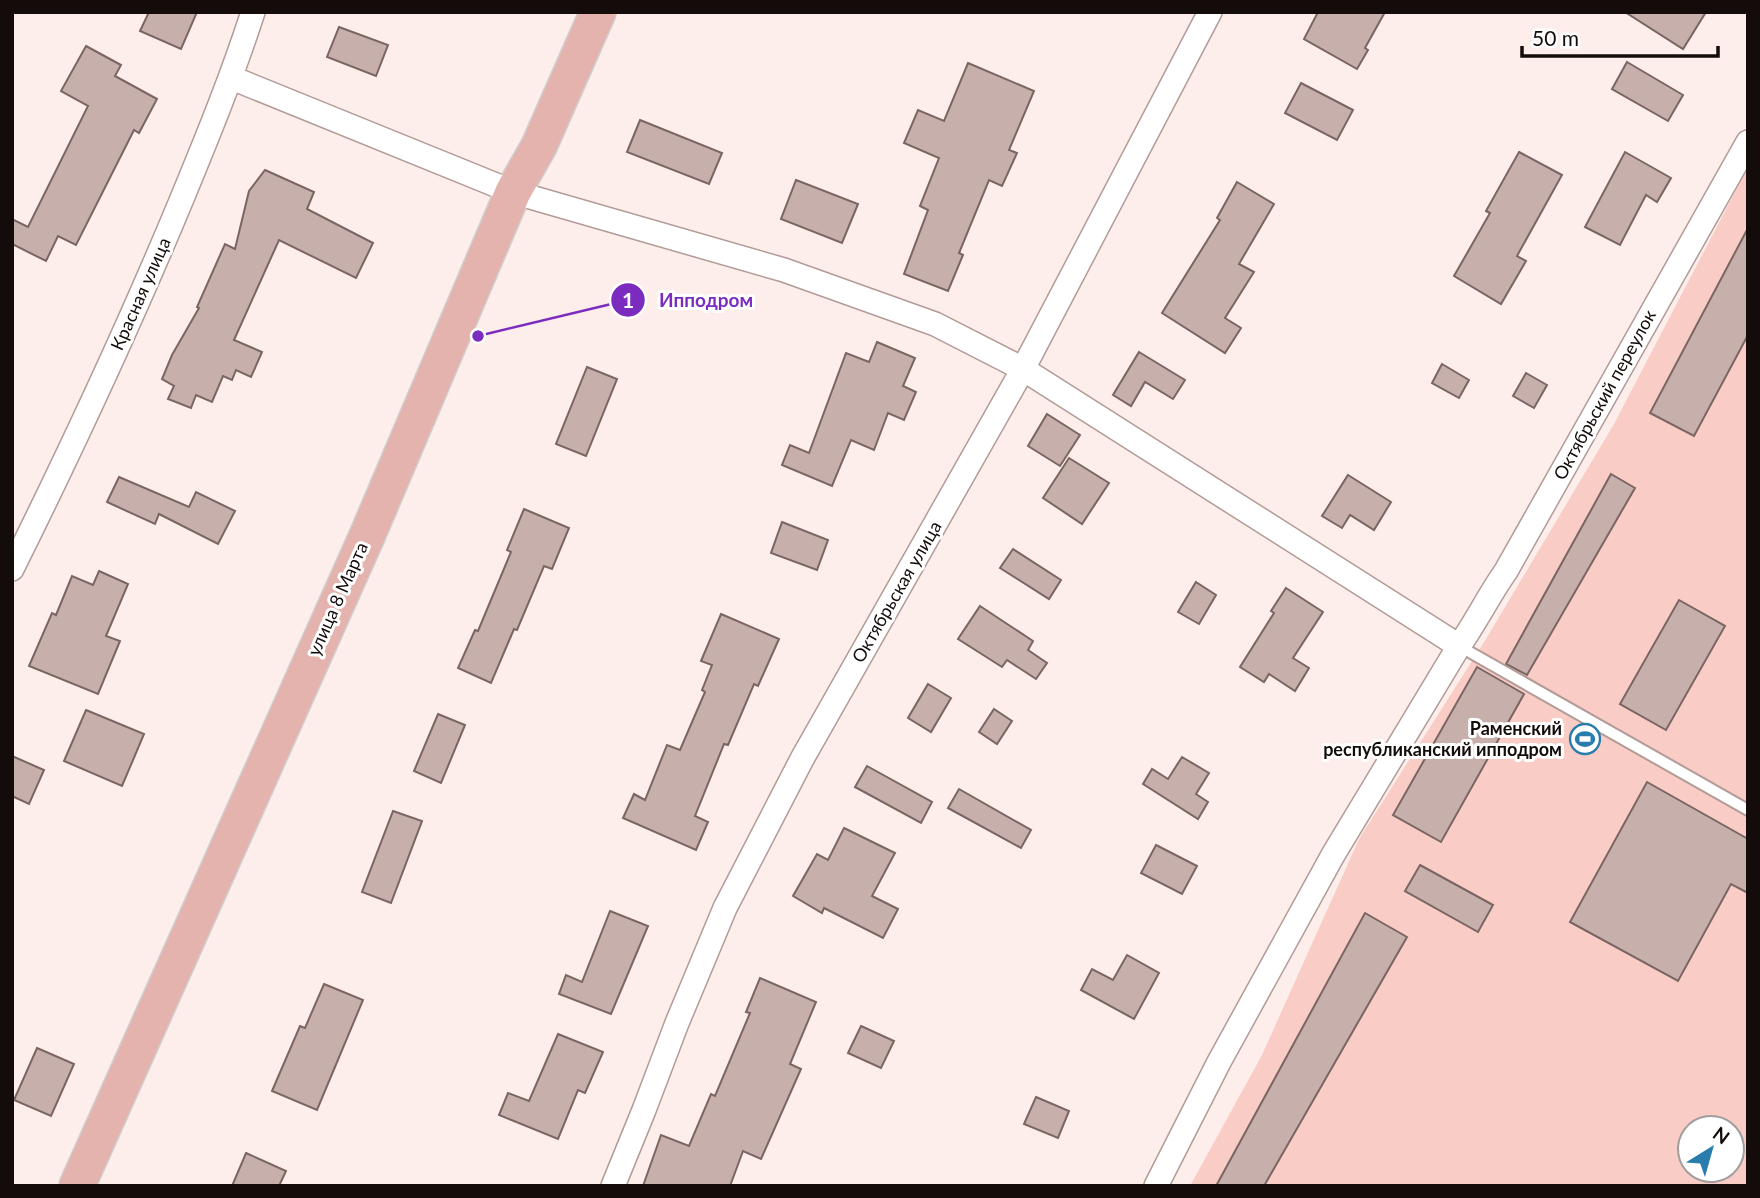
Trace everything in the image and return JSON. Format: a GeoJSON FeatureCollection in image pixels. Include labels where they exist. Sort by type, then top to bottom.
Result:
{"type":"FeatureCollection","features":[{"type":"Feature","properties":{"kind":"main road","name":"улица 8 Марта"},"geometry":{"type":"LineString","coordinates":[[77,1186],[367,536],[513,191],[539,146],[598,12]]}},
{"type":"Feature","properties":{"kind":"street","name":"Красная улица"},"geometry":{"type":"LineString","coordinates":[[12,569],[93,404],[232,78],[253,12]]}},
{"type":"Feature","properties":{"kind":"street","name":"Октябрьская улица"},"geometry":{"type":"LineString","coordinates":[[613,1186],[725,908],[802,759],[1023,369],[1210,12]]}},
{"type":"Feature","properties":{"kind":"street"},"geometry":{"type":"LineString","coordinates":[[232,78],[513,191],[784,270],[935,324],[1023,369],[1459,646]]}},
{"type":"Feature","properties":{"kind":"street","name":"Октябрьский переулок"},"geometry":{"type":"LineString","coordinates":[[1156,1186],[1219,1062],[1333,855],[1513,559],[1748,142]]}},
{"type":"Feature","properties":{"kind":"lane"},"geometry":{"type":"LineString","coordinates":[[1459,646],[1748,810]]}},
{"type":"Feature","properties":{"kind":"shaded area","name":"Раменский республиканский ипподром"},"geometry":{"type":"Polygon","coordinates":[[[1748,167],[1748,1186],[1190,1186],[1262,1055],[1359,839],[1486,639],[1614,424],[1748,167]]]}},
{"type":"Feature","properties":{"kind":"building"},"geometry":{"type":"Polygon","coordinates":[[[149,12],[197,12],[181,49],[140,31],[149,12]]]}},
{"type":"Feature","properties":{"kind":"building"},"geometry":{"type":"Polygon","coordinates":[[[1318,12],[1385,12],[1357,69],[1304,39],[1318,12]]]}},
{"type":"Feature","properties":{"kind":"building"},"geometry":{"type":"Polygon","coordinates":[[[1625,12],[1706,12],[1683,49],[1625,12]]]}},
{"type":"Feature","properties":{"kind":"building"},"geometry":{"type":"Polygon","coordinates":[[[339,27],[388,45],[376,76],[327,57],[339,27]]]}},
{"type":"Feature","properties":{"kind":"building"},"geometry":{"type":"Polygon","coordinates":[[[86,46],[121,65],[115,76],[157,99],[139,133],[134,130],[76,245],[58,236],[46,261],[12,244],[12,219],[28,227],[88,106],[61,91],[86,46]]]}},
{"type":"Feature","properties":{"kind":"building"},"geometry":{"type":"Polygon","coordinates":[[[1627,62],[1683,95],[1668,121],[1612,89],[1627,62]]]}},
{"type":"Feature","properties":{"kind":"building"},"geometry":{"type":"Polygon","coordinates":[[[968,63],[1034,91],[1009,150],[1017,153],[1002,186],[989,180],[959,253],[963,255],[948,291],[904,274],[928,210],[920,206],[939,158],[904,143],[918,110],[944,121],[968,63]]]}},
{"type":"Feature","properties":{"kind":"building"},"geometry":{"type":"Polygon","coordinates":[[[1301,83],[1353,110],[1337,140],[1285,113],[1301,83]]]}},
{"type":"Feature","properties":{"kind":"building"},"geometry":{"type":"Polygon","coordinates":[[[640,120],[722,153],[709,184],[627,152],[640,120]]]}},
{"type":"Feature","properties":{"kind":"building"},"geometry":{"type":"Polygon","coordinates":[[[1519,152],[1562,175],[1517,256],[1526,261],[1501,304],[1454,276],[1490,213],[1486,211],[1519,152]]]}},
{"type":"Feature","properties":{"kind":"building"},"geometry":{"type":"Polygon","coordinates":[[[1625,152],[1671,178],[1657,202],[1646,195],[1620,245],[1585,227],[1625,152]]]}},
{"type":"Feature","properties":{"kind":"building"},"geometry":{"type":"Polygon","coordinates":[[[265,170],[314,192],[307,209],[373,243],[356,278],[279,240],[234,340],[262,352],[251,377],[236,370],[232,380],[223,376],[212,402],[196,395],[191,408],[168,399],[174,386],[162,379],[172,355],[199,308],[197,307],[225,244],[235,249],[249,191],[265,170]]]}},
{"type":"Feature","properties":{"kind":"building"},"geometry":{"type":"Polygon","coordinates":[[[796,180],[858,204],[842,243],[781,219],[796,180]]]}},
{"type":"Feature","properties":{"kind":"building"},"geometry":{"type":"Polygon","coordinates":[[[1237,182],[1274,204],[1239,264],[1254,272],[1225,318],[1241,328],[1225,353],[1162,313],[1220,220],[1217,218],[1237,182]]]}},
{"type":"Feature","properties":{"kind":"building"},"geometry":{"type":"Polygon","coordinates":[[[1748,228],[1748,335],[1694,436],[1650,413],[1748,228]]]}},
{"type":"Feature","properties":{"kind":"building"},"geometry":{"type":"Polygon","coordinates":[[[877,342],[915,358],[903,386],[916,392],[904,420],[888,413],[874,450],[851,440],[832,486],[782,465],[790,445],[809,453],[846,353],[869,362],[877,342]]]}},
{"type":"Feature","properties":{"kind":"building"},"geometry":{"type":"Polygon","coordinates":[[[1139,352],[1185,380],[1173,399],[1145,382],[1131,406],[1113,395],[1139,352]]]}},
{"type":"Feature","properties":{"kind":"building"},"geometry":{"type":"Polygon","coordinates":[[[1442,364],[1469,380],[1459,398],[1432,383],[1442,364]]]}},
{"type":"Feature","properties":{"kind":"building"},"geometry":{"type":"Polygon","coordinates":[[[587,367],[617,379],[586,456],[556,444],[587,367]]]}},
{"type":"Feature","properties":{"kind":"building"},"geometry":{"type":"Polygon","coordinates":[[[1526,373],[1547,385],[1534,408],[1513,396],[1526,373]]]}},
{"type":"Feature","properties":{"kind":"building"},"geometry":{"type":"Polygon","coordinates":[[[1047,414],[1080,435],[1060,466],[1028,446],[1047,414]]]}},
{"type":"Feature","properties":{"kind":"building"},"geometry":{"type":"Polygon","coordinates":[[[1069,458],[1109,483],[1082,524],[1043,498],[1069,458]]]}},
{"type":"Feature","properties":{"kind":"building"},"geometry":{"type":"Polygon","coordinates":[[[1611,474],[1635,488],[1527,675],[1506,664],[1611,474]]]}},
{"type":"Feature","properties":{"kind":"building"},"geometry":{"type":"Polygon","coordinates":[[[1348,475],[1391,502],[1374,530],[1350,515],[1342,528],[1322,516],[1348,475]]]}},
{"type":"Feature","properties":{"kind":"building"},"geometry":{"type":"Polygon","coordinates":[[[119,477],[189,507],[196,492],[235,511],[218,544],[159,514],[155,524],[107,502],[119,477]]]}},
{"type":"Feature","properties":{"kind":"building"},"geometry":{"type":"Polygon","coordinates":[[[524,509],[569,528],[552,569],[544,566],[491,683],[458,668],[475,630],[478,631],[511,552],[507,550],[524,509]]]}},
{"type":"Feature","properties":{"kind":"building"},"geometry":{"type":"Polygon","coordinates":[[[782,522],[828,540],[817,570],[771,553],[782,522]]]}},
{"type":"Feature","properties":{"kind":"building"},"geometry":{"type":"Polygon","coordinates":[[[1013,549],[1061,580],[1049,599],[1000,568],[1013,549]]]}},
{"type":"Feature","properties":{"kind":"building"},"geometry":{"type":"Polygon","coordinates":[[[99,571],[128,584],[106,636],[120,641],[98,694],[29,666],[52,613],[56,615],[72,576],[93,585],[99,571]]]}},
{"type":"Feature","properties":{"kind":"building"},"geometry":{"type":"Polygon","coordinates":[[[1196,582],[1216,595],[1199,624],[1178,612],[1196,582]]]}},
{"type":"Feature","properties":{"kind":"building"},"geometry":{"type":"Polygon","coordinates":[[[1286,588],[1323,612],[1293,658],[1309,668],[1295,691],[1269,674],[1264,682],[1240,667],[1274,613],[1271,611],[1286,588]]]}},
{"type":"Feature","properties":{"kind":"building"},"geometry":{"type":"Polygon","coordinates":[[[1679,600],[1725,626],[1666,730],[1620,704],[1679,600]]]}},
{"type":"Feature","properties":{"kind":"building"},"geometry":{"type":"Polygon","coordinates":[[[980,606],[1033,641],[1028,650],[1047,663],[1036,679],[1007,660],[1002,667],[958,639],[980,606]]]}},
{"type":"Feature","properties":{"kind":"building"},"geometry":{"type":"Polygon","coordinates":[[[721,614],[779,639],[758,686],[754,684],[728,745],[724,744],[695,816],[708,822],[696,850],[623,818],[634,794],[645,800],[667,745],[680,750],[705,692],[702,690],[712,665],[701,661],[721,614]]]}},
{"type":"Feature","properties":{"kind":"building"},"geometry":{"type":"Polygon","coordinates":[[[1477,667],[1524,694],[1441,842],[1393,815],[1477,667]]]}},
{"type":"Feature","properties":{"kind":"building"},"geometry":{"type":"Polygon","coordinates":[[[928,684],[951,698],[931,732],[908,718],[928,684]]]}},
{"type":"Feature","properties":{"kind":"building"},"geometry":{"type":"Polygon","coordinates":[[[994,709],[1012,721],[997,744],[979,732],[994,709]]]}},
{"type":"Feature","properties":{"kind":"building"},"geometry":{"type":"Polygon","coordinates":[[[86,710],[144,734],[122,786],[64,761],[86,710]]]}},
{"type":"Feature","properties":{"kind":"building"},"geometry":{"type":"Polygon","coordinates":[[[438,714],[465,725],[441,783],[414,771],[438,714]]]}},
{"type":"Feature","properties":{"kind":"building"},"geometry":{"type":"Polygon","coordinates":[[[12,756],[44,770],[29,804],[12,796],[12,756]]]}},
{"type":"Feature","properties":{"kind":"building"},"geometry":{"type":"Polygon","coordinates":[[[1182,757],[1209,773],[1196,794],[1208,802],[1198,819],[1143,784],[1152,769],[1168,779],[1182,757]]]}},
{"type":"Feature","properties":{"kind":"building"},"geometry":{"type":"Polygon","coordinates":[[[867,766],[932,802],[921,823],[855,787],[867,766]]]}},
{"type":"Feature","properties":{"kind":"building"},"geometry":{"type":"Polygon","coordinates":[[[1647,782],[1748,839],[1748,893],[1731,884],[1678,981],[1570,922],[1647,782]]]}},
{"type":"Feature","properties":{"kind":"building"},"geometry":{"type":"Polygon","coordinates":[[[959,789],[1031,830],[1021,848],[948,808],[959,789]]]}},
{"type":"Feature","properties":{"kind":"building"},"geometry":{"type":"Polygon","coordinates":[[[393,811],[422,821],[391,903],[362,892],[393,811]]]}},
{"type":"Feature","properties":{"kind":"building"},"geometry":{"type":"Polygon","coordinates":[[[844,828],[895,853],[872,896],[898,909],[883,938],[824,908],[822,913],[793,896],[817,854],[828,860],[844,828]]]}},
{"type":"Feature","properties":{"kind":"building"},"geometry":{"type":"Polygon","coordinates":[[[1156,845],[1197,866],[1182,894],[1141,873],[1156,845]]]}},
{"type":"Feature","properties":{"kind":"building"},"geometry":{"type":"Polygon","coordinates":[[[1420,865],[1493,905],[1478,932],[1405,891],[1420,865]]]}},
{"type":"Feature","properties":{"kind":"building"},"geometry":{"type":"Polygon","coordinates":[[[610,911],[648,926],[611,1014],[559,994],[566,975],[582,982],[610,911]]]}},
{"type":"Feature","properties":{"kind":"building"},"geometry":{"type":"Polygon","coordinates":[[[1365,913],[1407,937],[1264,1186],[1216,1186],[1365,913]]]}},
{"type":"Feature","properties":{"kind":"building"},"geometry":{"type":"Polygon","coordinates":[[[1127,955],[1159,973],[1134,1019],[1081,990],[1092,969],[1113,980],[1127,955]]]}},
{"type":"Feature","properties":{"kind":"building"},"geometry":{"type":"Polygon","coordinates":[[[760,978],[816,1002],[790,1064],[801,1069],[761,1159],[743,1151],[730,1186],[643,1186],[661,1135],[689,1146],[711,1094],[715,1096],[750,1013],[746,1012],[760,978]]]}},
{"type":"Feature","properties":{"kind":"building"},"geometry":{"type":"Polygon","coordinates":[[[324,984],[363,1000],[317,1110],[272,1091],[300,1026],[305,1028],[324,984]]]}},
{"type":"Feature","properties":{"kind":"building"},"geometry":{"type":"Polygon","coordinates":[[[861,1026],[894,1041],[881,1068],[848,1053],[861,1026]]]}},
{"type":"Feature","properties":{"kind":"building"},"geometry":{"type":"Polygon","coordinates":[[[558,1034],[603,1052],[585,1093],[578,1090],[558,1139],[499,1115],[508,1093],[529,1101],[558,1034]]]}},
{"type":"Feature","properties":{"kind":"building"},"geometry":{"type":"Polygon","coordinates":[[[37,1048],[74,1064],[51,1116],[14,1100],[37,1048]]]}},
{"type":"Feature","properties":{"kind":"building"},"geometry":{"type":"Polygon","coordinates":[[[1036,1097],[1069,1111],[1058,1138],[1024,1124],[1036,1097]]]}},
{"type":"Feature","properties":{"kind":"building"},"geometry":{"type":"Polygon","coordinates":[[[246,1153],[286,1171],[279,1186],[232,1186],[246,1153]]]}},
{"type":"Feature","properties":{"kind":"place","name":"Ипподром"},"geometry":{"type":"Point","coordinates":[478,336]}},
{"type":"Feature","properties":{"kind":"place","name":"Раменский республиканский ипподром"},"geometry":{"type":"Point","coordinates":[1585,739]}}]}
